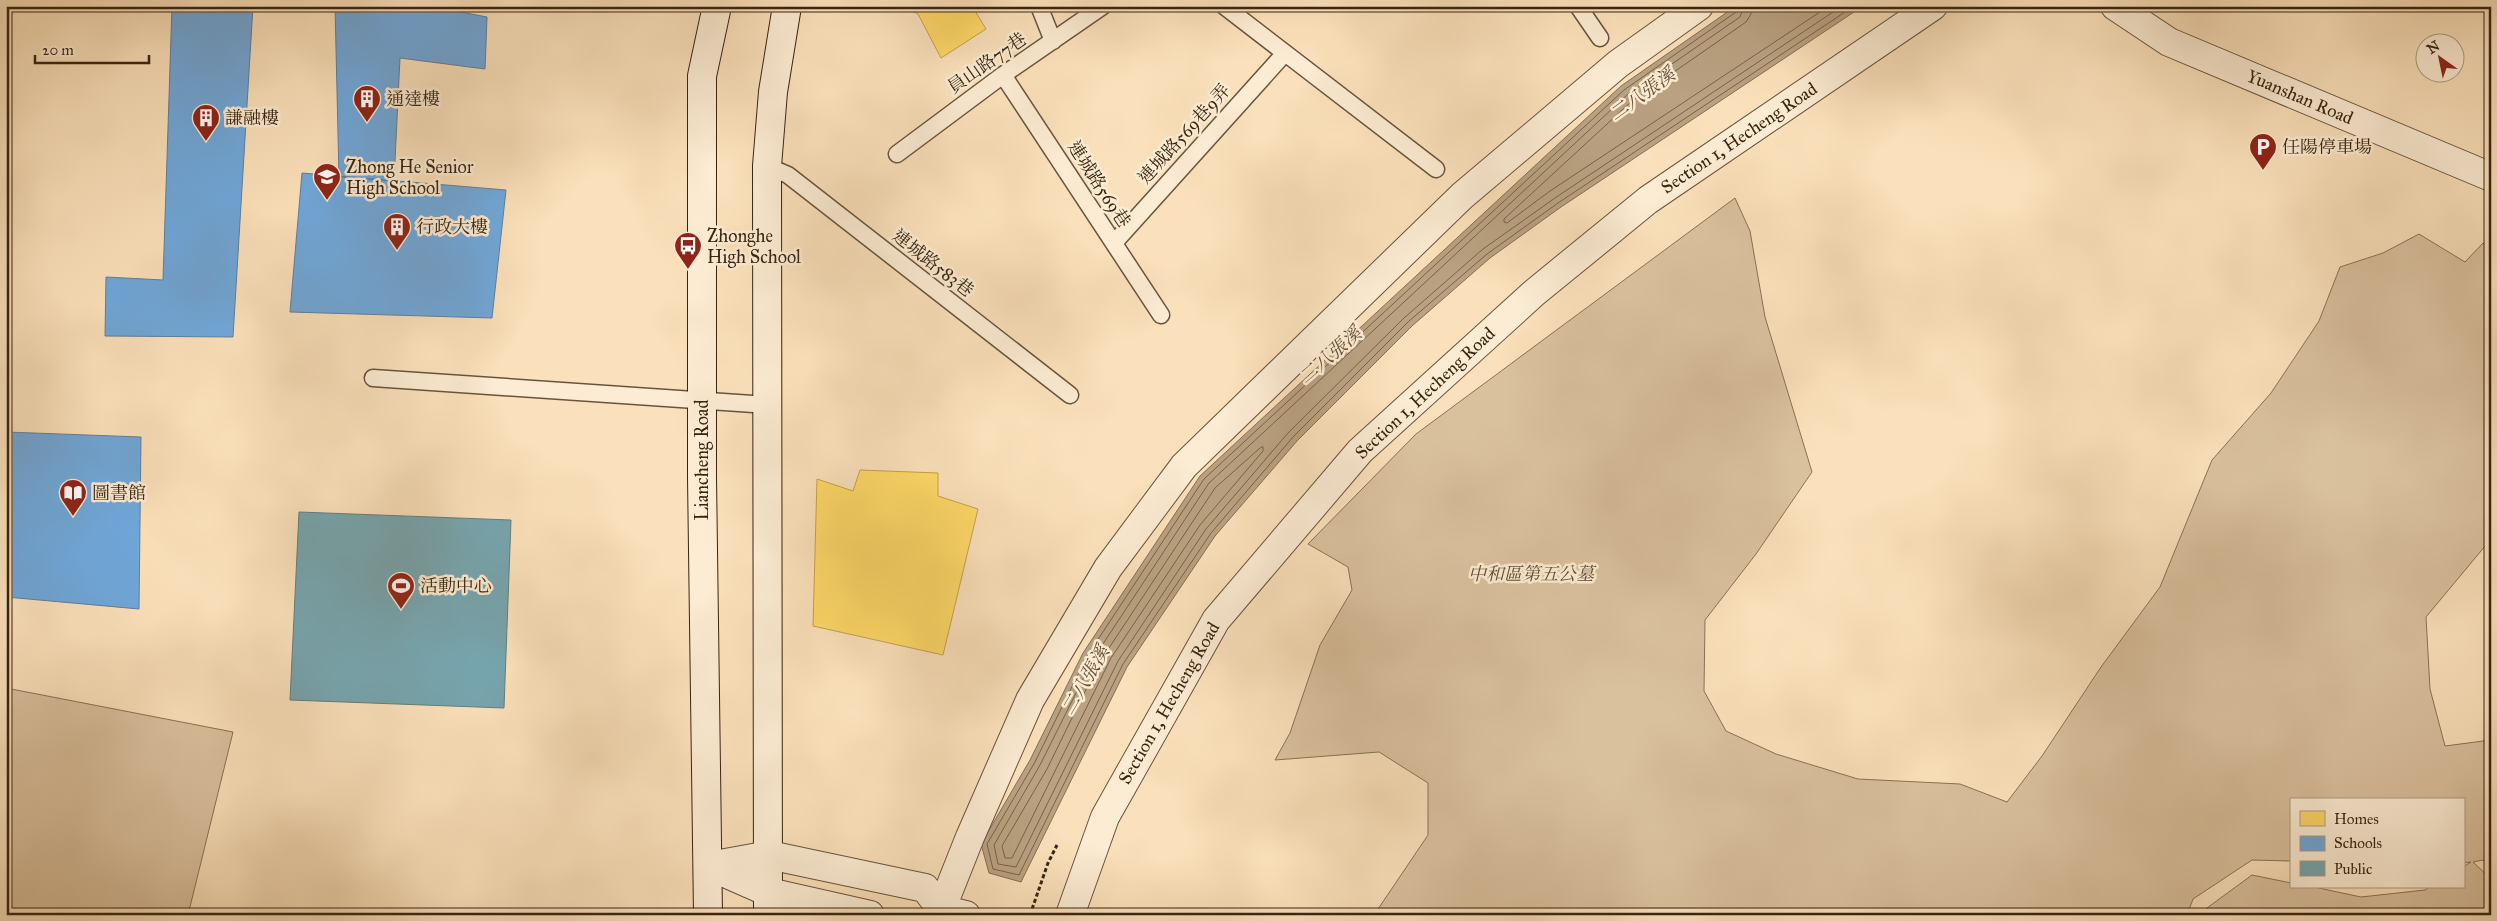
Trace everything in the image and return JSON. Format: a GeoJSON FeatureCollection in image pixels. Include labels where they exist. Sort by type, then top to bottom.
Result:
{"type":"FeatureCollection","features":[{"type":"Feature","properties":{"kind":"street","name":"Liancheng Road"},"geometry":{"type":"LineString","coordinates":[[708,915],[709,866],[702,401],[702,76],[717,6]]}},
{"type":"Feature","properties":{"kind":"street"},"geometry":{"type":"LineString","coordinates":[[768,904],[768,166],[773,92],[787,6]]}},
{"type":"Feature","properties":{"kind":"street"},"geometry":{"type":"LineString","coordinates":[[944,913],[970,837],[1030,700],[1108,568],[1184,466],[1462,196],[1618,64],[1699,6]]}},
{"type":"Feature","properties":{"kind":"street","name":"Section 1, Hecheng Road"},"geometry":{"type":"LineString","coordinates":[[1070,915],[1104,817],[1216,620],[1360,451],[1534,292],[1648,200],[1933,6]]}},
{"type":"Feature","properties":{"kind":"street","name":"Yuanshan Road"},"geometry":{"type":"LineString","coordinates":[[2115,6],[2169,42],[2491,177]]}},
{"type":"Feature","properties":{"kind":"street"},"geometry":{"type":"LineString","coordinates":[[709,866],[768,855],[924,888],[944,913]]}},
{"type":"Feature","properties":{"kind":"street"},"geometry":{"type":"LineString","coordinates":[[709,866],[768,904],[870,915]]}},
{"type":"Feature","properties":{"kind":"lane"},"geometry":{"type":"LineString","coordinates":[[1039,6],[1053,42]]}},
{"type":"Feature","properties":{"kind":"lane","name":"員山路77巷"},"geometry":{"type":"LineString","coordinates":[[897,154],[1003,75],[1103,6]]}},
{"type":"Feature","properties":{"kind":"lane"},"geometry":{"type":"LineString","coordinates":[[1224,6],[1436,169]]}},
{"type":"Feature","properties":{"kind":"lane"},"geometry":{"type":"LineString","coordinates":[[1578,6],[1600,38]]}},
{"type":"Feature","properties":{"kind":"lane","name":"連城路569巷9弄"},"geometry":{"type":"LineString","coordinates":[[1114,243],[1285,53]]}},
{"type":"Feature","properties":{"kind":"lane","name":"連城路569巷"},"geometry":{"type":"LineString","coordinates":[[1003,75],[1160,315]]}},
{"type":"Feature","properties":{"kind":"lane","name":"連城路583巷"},"geometry":{"type":"LineString","coordinates":[[768,166],[788,175],[1070,395]]}},
{"type":"Feature","properties":{"kind":"lane"},"geometry":{"type":"LineString","coordinates":[[373,378],[768,405]]}},
{"type":"Feature","properties":{"kind":"green space","name":"中和區第五公墓"},"geometry":{"type":"Polygon","coordinates":[[[1735,198],[1750,231],[1765,317],[1812,472],[1756,554],[1705,620],[1704,691],[1726,731],[1776,754],[1858,779],[1960,784],[2007,802],[2042,756],[2101,667],[2160,587],[2212,460],[2271,393],[2319,321],[2340,267],[2383,253],[2419,234],[2465,262],[2483,243],[2491,248],[2491,539],[2426,617],[2430,689],[2445,746],[2491,740],[2491,866],[2483,860],[2473,862],[2491,879],[2491,915],[2205,915],[2207,908],[2252,875],[2290,883],[2290,888],[2319,888],[2361,897],[2425,890],[2428,888],[2464,888],[2464,866],[2471,862],[2464,863],[2464,798],[2290,798],[2290,861],[2252,860],[2193,899],[2187,915],[1374,915],[1428,835],[1428,783],[1379,752],[1275,760],[1290,733],[1320,645],[1352,590],[1348,567],[1308,544],[1416,434],[1735,198]]]}},
{"type":"Feature","properties":{"kind":"green space"},"geometry":{"type":"Polygon","coordinates":[[[6,688],[233,732],[188,915],[6,915],[6,688]]]}},
{"type":"Feature","properties":{"kind":"water","name":"二八張溪"},"geometry":{"type":"Polygon","coordinates":[[[1736,6],[1863,6],[1561,207],[1490,258],[1412,326],[1297,441],[1215,536],[1127,667],[1021,882],[989,873],[981,844],[1030,760],[1083,653],[1200,476],[1621,86],[1736,6]]]}},
{"type":"Feature","properties":{"kind":"building: Homes"},"geometry":{"type":"Polygon","coordinates":[[[901,6],[972,6],[986,29],[941,58],[918,14],[901,6]]]}},
{"type":"Feature","properties":{"kind":"building: Homes"},"geometry":{"type":"Polygon","coordinates":[[[860,470],[938,473],[938,496],[978,509],[943,655],[813,626],[817,479],[853,491],[860,470]]]}},
{"type":"Feature","properties":{"kind":"building: Schools","name":"謙融樓"},"geometry":{"type":"Polygon","coordinates":[[[172,6],[253,6],[233,337],[105,336],[106,277],[163,280],[172,6]]]}},
{"type":"Feature","properties":{"kind":"building: Schools","name":"通達樓"},"geometry":{"type":"Polygon","coordinates":[[[335,6],[430,6],[487,17],[485,69],[400,58],[394,181],[339,177],[335,6]]]}},
{"type":"Feature","properties":{"kind":"building: Schools","name":"行政大樓"},"geometry":{"type":"Polygon","coordinates":[[[302,173],[506,190],[492,318],[290,312],[302,173]]]}},
{"type":"Feature","properties":{"kind":"building: Schools","name":"圖書館"},"geometry":{"type":"Polygon","coordinates":[[[6,432],[141,437],[139,609],[6,597],[6,432]]]}},
{"type":"Feature","properties":{"kind":"building: Public","name":"活動中心"},"geometry":{"type":"Polygon","coordinates":[[[299,512],[511,520],[504,708],[290,700],[299,512]]]}},
{"type":"Feature","properties":{"kind":"place","name":"通達樓"},"geometry":{"type":"Point","coordinates":[367,123]}},
{"type":"Feature","properties":{"kind":"place","name":"謙融樓"},"geometry":{"type":"Point","coordinates":[206,142]}},
{"type":"Feature","properties":{"kind":"place","name":"任陽停車場"},"geometry":{"type":"Point","coordinates":[2263,171]}},
{"type":"Feature","properties":{"kind":"place","name":"Zhong He Senior High School"},"geometry":{"type":"Point","coordinates":[327,201]}},
{"type":"Feature","properties":{"kind":"place","name":"行政大樓"},"geometry":{"type":"Point","coordinates":[397,251]}},
{"type":"Feature","properties":{"kind":"place","name":"Zhonghe High School"},"geometry":{"type":"Point","coordinates":[688,270]}},
{"type":"Feature","properties":{"kind":"place","name":"圖書館"},"geometry":{"type":"Point","coordinates":[73,517]}},
{"type":"Feature","properties":{"kind":"place","name":"活動中心"},"geometry":{"type":"Point","coordinates":[401,610]}}]}
